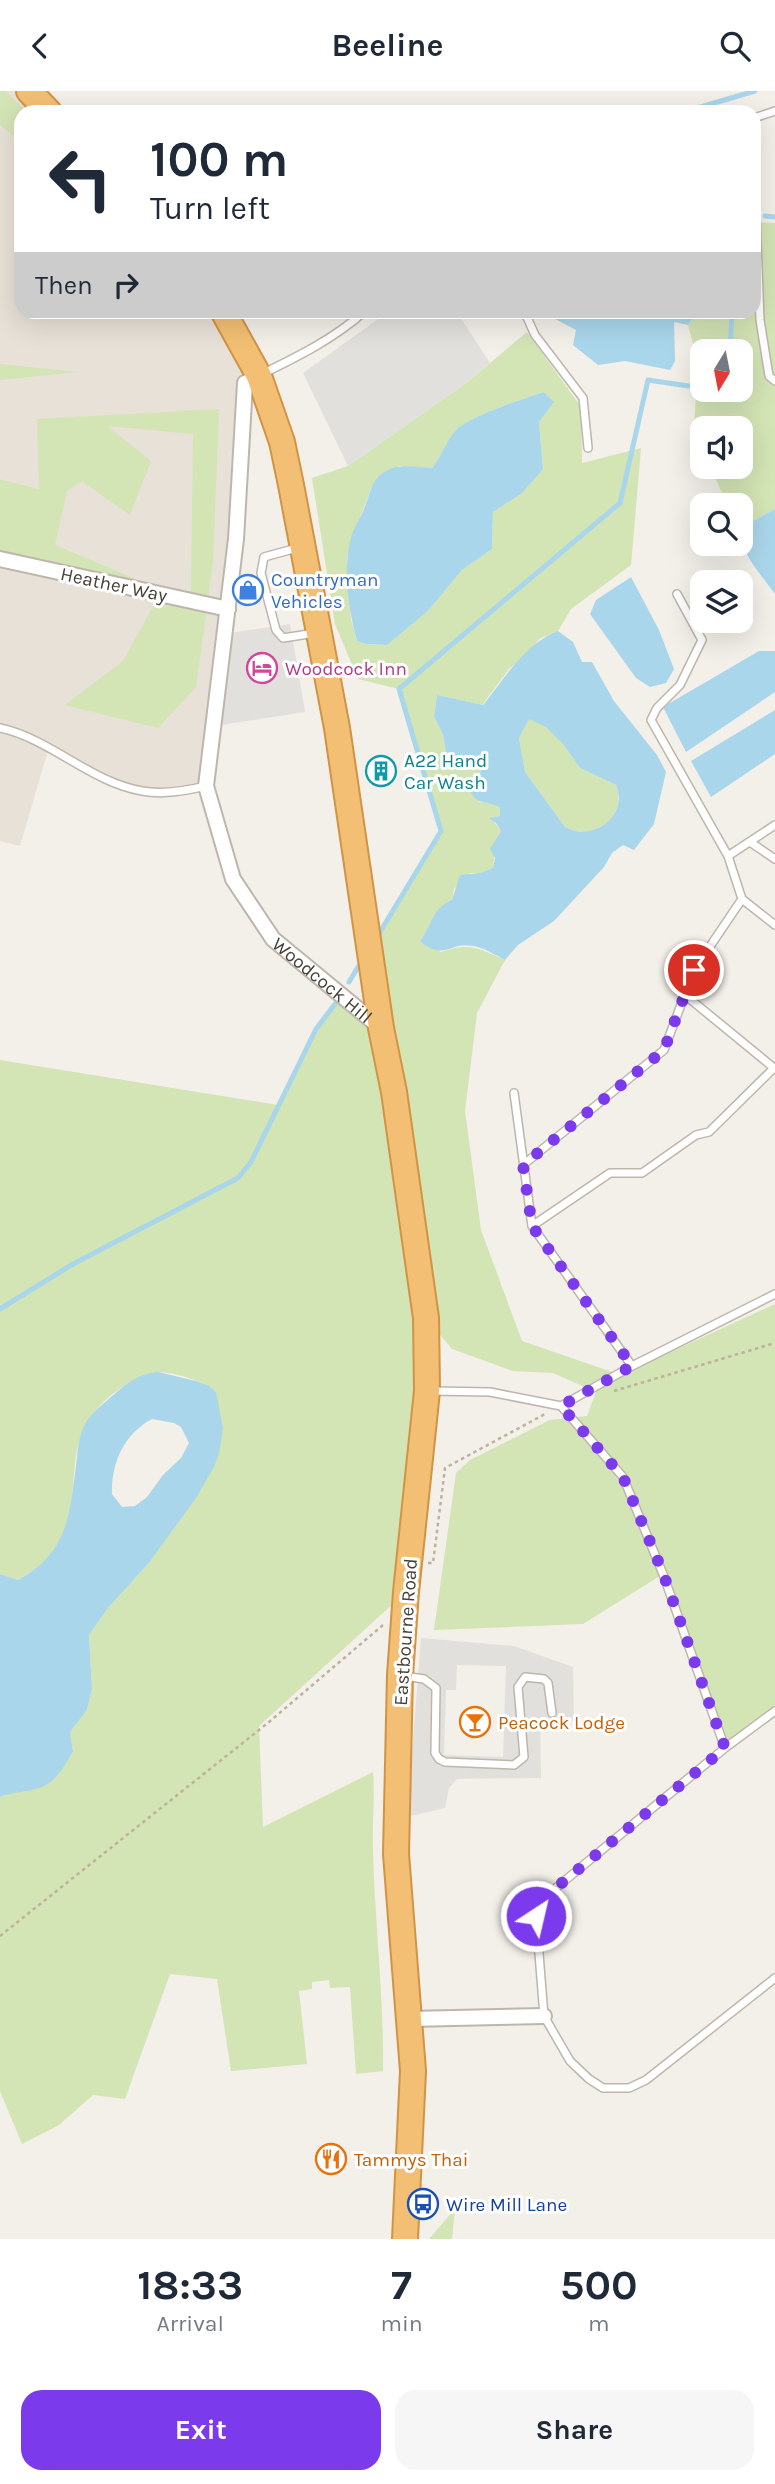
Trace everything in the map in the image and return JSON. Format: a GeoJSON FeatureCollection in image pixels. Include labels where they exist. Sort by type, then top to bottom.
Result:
{"type":"FeatureCollection","features":[{"type":"Feature","properties":{"kind":"highway"},"geometry":{"type":"LineString","coordinates":[[29,91],[42,105]]}},
{"type":"Feature","properties":{"kind":"highway","name":"Woodcock Hill"},"geometry":{"type":"LineString","coordinates":[[227,319],[259,376],[282,442],[337,728],[382,1028]]}},
{"type":"Feature","properties":{"kind":"highway","name":"Eastbourne Road"},"geometry":{"type":"LineString","coordinates":[[382,1028],[394,1092],[426,1318],[427,1391],[400,1675],[396,1854],[413,2071],[405,2239]]}},
{"type":"Feature","properties":{"kind":"street","name":"Woodcock Hill"},"geometry":{"type":"LineString","coordinates":[[259,376],[245,383],[236,539],[206,786],[233,879],[273,939],[382,1028]]}},
{"type":"Feature","properties":{"kind":"street","name":"Heather Way"},"geometry":{"type":"LineString","coordinates":[[0,559],[228,609]]}},
{"type":"Feature","properties":{"kind":"street"},"geometry":{"type":"LineString","coordinates":[[409,2019],[544,2016]]}},
{"type":"Feature","properties":{"kind":"lane"},"geometry":{"type":"LineString","coordinates":[[259,376],[296,358],[345,329],[356,319]]}},
{"type":"Feature","properties":{"kind":"lane"},"geometry":{"type":"LineString","coordinates":[[528,319],[535,335],[583,398],[588,448]]}},
{"type":"Feature","properties":{"kind":"lane"},"geometry":{"type":"LineString","coordinates":[[760,319],[769,376],[775,381]]}},
{"type":"Feature","properties":{"kind":"lane"},"geometry":{"type":"LineString","coordinates":[[303,546],[264,557],[261,573],[276,630],[283,638],[319,632]]}},
{"type":"Feature","properties":{"kind":"lane"},"geometry":{"type":"LineString","coordinates":[[677,594],[702,640],[680,685],[657,708],[651,720],[728,856],[742,899],[775,925]]}},
{"type":"Feature","properties":{"kind":"lane"},"geometry":{"type":"LineString","coordinates":[[0,728],[17,732],[49,746],[113,782],[142,791],[184,791],[206,786]]}},
{"type":"Feature","properties":{"kind":"lane"},"geometry":{"type":"LineString","coordinates":[[728,856],[775,825]]}},
{"type":"Feature","properties":{"kind":"lane"},"geometry":{"type":"LineString","coordinates":[[750,842],[775,859]]}},
{"type":"Feature","properties":{"kind":"lane"},"geometry":{"type":"LineString","coordinates":[[523,1165],[664,1050],[694,970],[742,899]]}},
{"type":"Feature","properties":{"kind":"lane"},"geometry":{"type":"LineString","coordinates":[[532,1226],[610,1173],[642,1173],[696,1135],[709,1132],[774,1069],[685,995]]}},
{"type":"Feature","properties":{"kind":"lane"},"geometry":{"type":"LineString","coordinates":[[514,1093],[532,1226],[632,1366]]}},
{"type":"Feature","properties":{"kind":"lane"},"geometry":{"type":"LineString","coordinates":[[561,1406],[632,1366],[775,1294]]}},
{"type":"Feature","properties":{"kind":"lane"},"geometry":{"type":"LineString","coordinates":[[427,1391],[489,1392],[561,1406],[623,1477],[663,1573],[725,1748]]}},
{"type":"Feature","properties":{"kind":"lane"},"geometry":{"type":"LineString","coordinates":[[400,1675],[424,1679],[436,1688],[435,1753],[445,1762],[514,1765],[524,1758],[518,1687],[526,1677],[544,1679],[548,1683],[552,1713]]}},
{"type":"Feature","properties":{"kind":"lane"},"geometry":{"type":"LineString","coordinates":[[775,1711],[725,1748],[545,1897],[536,1916],[544,2016],[570,2061],[603,2088],[629,2088],[646,2080],[775,1978]]}},
{"type":"Feature","properties":{"kind":"path"},"geometry":{"type":"LineString","coordinates":[[613,1391],[775,1343]]}},
{"type":"Feature","properties":{"kind":"path"},"geometry":{"type":"LineString","coordinates":[[461,1460],[561,1406]]}},
{"type":"Feature","properties":{"kind":"path"},"geometry":{"type":"LineString","coordinates":[[0,1936],[270,1722],[405,1606]]}},
{"type":"Feature","properties":{"kind":"shaded area"},"geometry":{"type":"Polygon","coordinates":[[[0,91],[29,91],[42,105],[14,105],[14,319],[227,319],[259,376],[240,466],[206,786],[163,792],[113,782],[49,747],[20,846],[0,841],[0,552],[39,489],[0,479],[0,91]]]}},
{"type":"Feature","properties":{"kind":"shaded area"},"geometry":{"type":"Polygon","coordinates":[[[378,319],[462,319],[490,363],[469,381],[348,466],[303,373],[378,319]]]}},
{"type":"Feature","properties":{"kind":"shaded area"},"geometry":{"type":"Polygon","coordinates":[[[290,624],[305,712],[221,725],[230,633],[290,624]]]}},
{"type":"Feature","properties":{"kind":"shaded area"},"geometry":{"type":"Polygon","coordinates":[[[421,1638],[514,1646],[573,1667],[574,1721],[540,1722],[541,1778],[457,1779],[449,1788],[445,1808],[407,1817],[421,1638]],[[457,1665],[456,1690],[446,1690],[444,1755],[503,1757],[506,1666],[457,1665]]]}},
{"type":"Feature","properties":{"kind":"green space"},"geometry":{"type":"Polygon","coordinates":[[[0,91],[5,91],[20,105],[14,105],[14,136],[0,125],[0,91]]]}},
{"type":"Feature","properties":{"kind":"green space"},"geometry":{"type":"Polygon","coordinates":[[[761,222],[775,223],[775,509],[753,521],[753,493],[722,493],[716,479],[753,479],[753,416],[695,416],[695,403],[753,402],[753,339],[692,339],[688,325],[693,319],[761,319],[761,222]]]}},
{"type":"Feature","properties":{"kind":"green space"},"geometry":{"type":"Polygon","coordinates":[[[527,332],[581,407],[582,463],[641,448],[631,565],[571,609],[558,631],[539,639],[529,652],[509,669],[482,705],[437,695],[434,716],[443,735],[447,755],[477,755],[481,765],[480,776],[469,785],[479,802],[492,803],[500,808],[501,816],[491,818],[501,831],[496,839],[493,868],[480,873],[470,873],[454,889],[452,901],[436,912],[420,941],[441,952],[466,947],[488,952],[505,960],[477,1013],[465,1111],[481,1230],[522,1341],[621,1375],[775,1304],[775,1713],[725,1748],[663,1574],[583,1624],[434,1630],[456,1473],[470,1460],[550,1420],[587,1416],[596,1392],[553,1373],[513,1371],[452,1349],[427,1319],[406,1592],[259,1726],[263,1827],[373,1772],[373,1852],[383,2071],[356,2074],[350,1987],[330,1988],[329,1980],[312,1982],[312,1989],[299,1991],[307,2064],[231,2071],[217,1979],[170,1974],[125,2099],[93,2095],[59,2125],[22,2144],[0,2091],[0,1797],[48,1782],[73,1752],[70,1732],[87,1710],[92,1689],[89,1635],[108,1608],[148,1564],[163,1540],[216,1392],[188,1378],[170,1373],[156,1373],[133,1381],[111,1395],[92,1414],[81,1435],[70,1511],[59,1543],[44,1561],[18,1580],[0,1574],[0,1060],[278,1105],[316,1029],[341,994],[380,1027],[375,940],[441,831],[399,689],[358,679],[335,624],[312,478],[348,466],[469,381],[527,332]],[[544,392],[472,419],[456,430],[432,468],[399,466],[371,488],[353,533],[347,558],[351,619],[357,641],[387,645],[428,611],[462,570],[492,549],[493,512],[521,493],[543,469],[539,422],[553,402],[544,392]]]}},
{"type":"Feature","properties":{"kind":"green space"},"geometry":{"type":"Polygon","coordinates":[[[0,364],[78,372],[0,380],[0,364]]]}},
{"type":"Feature","properties":{"kind":"green space"},"geometry":{"type":"Polygon","coordinates":[[[219,409],[213,563],[196,687],[158,728],[65,705],[123,661],[154,605],[191,594],[193,434],[107,426],[151,461],[130,515],[82,481],[67,491],[55,545],[136,579],[118,594],[0,565],[0,479],[39,489],[37,419],[219,409]]]}},
{"type":"Feature","properties":{"kind":"green space"},"geometry":{"type":"Polygon","coordinates":[[[529,718],[546,726],[580,768],[616,785],[616,810],[600,828],[582,832],[565,827],[525,772],[519,738],[529,718]]]}},
{"type":"Feature","properties":{"kind":"green space"},"geometry":{"type":"Polygon","coordinates":[[[455,2209],[452,2239],[429,2239],[455,2209]]]}},
{"type":"Feature","properties":{"kind":"water"},"geometry":{"type":"Polygon","coordinates":[[[555,319],[693,319],[688,325],[674,322],[675,361],[670,370],[625,361],[598,365],[573,345],[576,330],[555,319]]]}},
{"type":"Feature","properties":{"kind":"water"},"geometry":{"type":"Polygon","coordinates":[[[544,392],[554,402],[539,422],[543,469],[522,493],[493,512],[492,549],[462,570],[428,611],[387,645],[357,641],[349,601],[347,560],[352,534],[380,475],[398,467],[432,468],[452,434],[462,425],[497,408],[544,392]]]}},
{"type":"Feature","properties":{"kind":"water"},"geometry":{"type":"Polygon","coordinates":[[[775,509],[775,594],[748,556],[753,556],[753,521],[775,509]]]}},
{"type":"Feature","properties":{"kind":"water"},"geometry":{"type":"Polygon","coordinates":[[[631,577],[659,630],[674,669],[666,683],[650,687],[636,678],[590,614],[596,600],[631,577]]]}},
{"type":"Feature","properties":{"kind":"water"},"geometry":{"type":"Polygon","coordinates":[[[558,631],[573,642],[582,662],[592,662],[614,701],[657,755],[666,772],[654,824],[634,850],[623,845],[612,853],[604,867],[554,921],[518,945],[505,960],[473,946],[435,950],[420,941],[436,912],[452,900],[460,875],[480,873],[493,868],[495,858],[490,849],[501,831],[489,818],[500,816],[500,808],[477,800],[471,792],[469,785],[480,776],[481,765],[477,755],[447,756],[443,735],[434,716],[437,695],[483,705],[525,653],[558,631]],[[529,719],[519,738],[525,772],[565,827],[582,832],[599,828],[616,810],[616,785],[580,768],[563,744],[546,727],[529,719]]]}},
{"type":"Feature","properties":{"kind":"water"},"geometry":{"type":"Polygon","coordinates":[[[759,651],[775,651],[775,692],[686,752],[663,707],[759,651]]]}},
{"type":"Feature","properties":{"kind":"water"},"geometry":{"type":"Polygon","coordinates":[[[775,710],[775,754],[711,797],[691,761],[775,710]]]}},
{"type":"Feature","properties":{"kind":"water"},"geometry":{"type":"Polygon","coordinates":[[[158,1372],[196,1381],[216,1392],[223,1428],[219,1453],[196,1498],[148,1564],[108,1608],[89,1635],[92,1689],[87,1710],[70,1732],[73,1752],[66,1763],[45,1786],[0,1797],[0,1574],[18,1580],[47,1558],[68,1518],[79,1444],[85,1424],[97,1409],[122,1387],[158,1372]],[[152,1419],[142,1425],[127,1441],[117,1461],[112,1482],[112,1494],[122,1507],[135,1506],[147,1497],[163,1475],[181,1458],[189,1443],[181,1427],[152,1419]]]}},
{"type":"Feature","properties":{"kind":"waterway"},"geometry":{"type":"LineString","coordinates":[[707,105],[755,91]]}},
{"type":"Feature","properties":{"kind":"waterway"},"geometry":{"type":"LineString","coordinates":[[765,216],[775,217]]}},
{"type":"Feature","properties":{"kind":"waterway"},"geometry":{"type":"LineString","coordinates":[[731,339],[732,319]]}},
{"type":"Feature","properties":{"kind":"waterway"},"geometry":{"type":"LineString","coordinates":[[377,937],[441,831],[399,689],[620,503],[648,380],[690,386]]}},
{"type":"Feature","properties":{"kind":"waterway"},"geometry":{"type":"LineString","coordinates":[[349,982],[358,967]]}},
{"type":"Feature","properties":{"kind":"waterway"},"geometry":{"type":"LineString","coordinates":[[0,1309],[73,1264],[238,1178],[251,1162],[316,1029],[335,1004]]}},
{"type":"Feature","properties":{"kind":"place","name":"Countryman Vehicles"},"geometry":{"type":"Point","coordinates":[248,590]}},
{"type":"Feature","properties":{"kind":"place","name":"Woodcock Inn"},"geometry":{"type":"Point","coordinates":[262,668]}},
{"type":"Feature","properties":{"kind":"place","name":"A22 Hand Car Wash"},"geometry":{"type":"Point","coordinates":[381,771]}},
{"type":"Feature","properties":{"kind":"place","name":"Peacock Lodge"},"geometry":{"type":"Point","coordinates":[475,1722]}},
{"type":"Feature","properties":{"kind":"place","name":"Tammys Thai"},"geometry":{"type":"Point","coordinates":[331,2159]}},
{"type":"Feature","properties":{"kind":"place","name":"Wire Mill Lane"},"geometry":{"type":"Point","coordinates":[423,2204]}},
{"type":"Feature","properties":{"kind":"route"},"geometry":{"type":"LineString","coordinates":[[536,1916],[545,1897],[725,1748],[663,1573],[623,1477],[561,1406],[632,1366],[532,1226],[523,1165],[664,1050],[694,970]]}}]}
